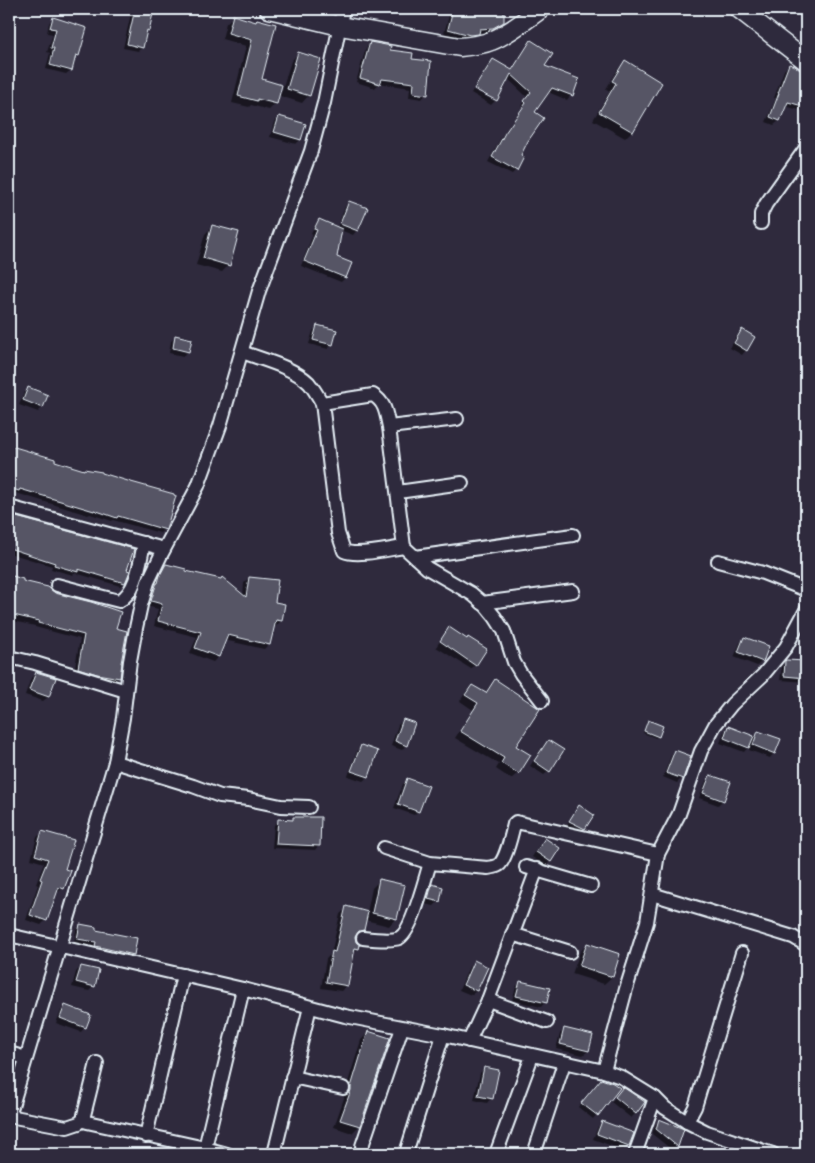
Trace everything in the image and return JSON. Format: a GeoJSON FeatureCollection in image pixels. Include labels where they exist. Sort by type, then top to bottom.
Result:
{"type":"FeatureCollection","features":[{"type":"Feature","properties":{"kind":"street"},"geometry":{"type":"LineString","coordinates":[[268,9],[341,17],[445,44],[460,46],[490,42],[541,9]]}},
{"type":"Feature","properties":{"kind":"street"},"geometry":{"type":"LineString","coordinates":[[739,9],[806,61]]}},
{"type":"Feature","properties":{"kind":"street"},"geometry":{"type":"LineString","coordinates":[[97,1064],[84,1119],[79,1123],[67,1127],[9,1116],[115,762],[141,605],[148,582],[198,486],[220,426],[259,291],[318,129],[341,17]]}},
{"type":"Feature","properties":{"kind":"street"},"geometry":{"type":"LineString","coordinates":[[761,223],[761,214],[766,204],[806,148]]}},
{"type":"Feature","properties":{"kind":"street"},"geometry":{"type":"LineString","coordinates":[[242,352],[291,371],[303,378],[322,403],[338,533],[344,551],[350,554],[404,547]]}},
{"type":"Feature","properties":{"kind":"street"},"geometry":{"type":"LineString","coordinates":[[322,403],[373,395],[380,400],[385,408],[389,427],[404,547],[427,568],[459,586],[482,603],[495,617],[504,631],[514,662],[542,701]]}},
{"type":"Feature","properties":{"kind":"street"},"geometry":{"type":"LineString","coordinates":[[389,427],[457,419]]}},
{"type":"Feature","properties":{"kind":"street"},"geometry":{"type":"LineString","coordinates":[[398,492],[462,483]]}},
{"type":"Feature","properties":{"kind":"street"},"geometry":{"type":"LineString","coordinates":[[9,507],[164,549]]}},
{"type":"Feature","properties":{"kind":"street"},"geometry":{"type":"LineString","coordinates":[[416,557],[573,535]]}},
{"type":"Feature","properties":{"kind":"street"},"geometry":{"type":"LineString","coordinates":[[57,585],[119,601],[124,599],[136,581],[144,544]]}},
{"type":"Feature","properties":{"kind":"street"},"geometry":{"type":"LineString","coordinates":[[718,561],[763,573],[806,590]]}},
{"type":"Feature","properties":{"kind":"street"},"geometry":{"type":"LineString","coordinates":[[482,603],[573,590]]}},
{"type":"Feature","properties":{"kind":"street"},"geometry":{"type":"LineString","coordinates":[[604,1071],[647,922],[658,854],[679,814],[701,751],[715,725],[732,704],[763,675],[786,647],[806,610]]}},
{"type":"Feature","properties":{"kind":"street"},"geometry":{"type":"LineString","coordinates":[[9,657],[126,691]]}},
{"type":"Feature","properties":{"kind":"street"},"geometry":{"type":"LineString","coordinates":[[115,762],[220,796],[248,799],[274,805],[309,807]]}},
{"type":"Feature","properties":{"kind":"street"},"geometry":{"type":"LineString","coordinates":[[384,848],[430,863],[496,867],[503,859],[516,822],[658,854]]}},
{"type":"Feature","properties":{"kind":"street"},"geometry":{"type":"LineString","coordinates":[[363,938],[394,940],[404,934],[417,904],[430,863]]}},
{"type":"Feature","properties":{"kind":"street"},"geometry":{"type":"LineString","coordinates":[[470,1041],[488,1000],[512,934],[531,868],[591,886]]}},
{"type":"Feature","properties":{"kind":"street"},"geometry":{"type":"LineString","coordinates":[[652,894],[793,937],[806,945]]}},
{"type":"Feature","properties":{"kind":"street"},"geometry":{"type":"LineString","coordinates":[[512,934],[570,952]]}},
{"type":"Feature","properties":{"kind":"street"},"geometry":{"type":"LineString","coordinates":[[9,935],[243,989],[310,1007],[604,1071],[621,1077],[655,1098],[665,1108],[707,1132],[774,1154]]}},
{"type":"Feature","properties":{"kind":"street"},"geometry":{"type":"LineString","coordinates":[[687,1122],[695,1107],[742,953]]}},
{"type":"Feature","properties":{"kind":"street"},"geometry":{"type":"LineString","coordinates":[[146,1136],[183,975]]}},
{"type":"Feature","properties":{"kind":"street"},"geometry":{"type":"LineString","coordinates":[[205,1148],[243,989]]}},
{"type":"Feature","properties":{"kind":"street"},"geometry":{"type":"LineString","coordinates":[[488,1000],[547,1022]]}},
{"type":"Feature","properties":{"kind":"street"},"geometry":{"type":"LineString","coordinates":[[274,1154],[310,1007]]}},
{"type":"Feature","properties":{"kind":"street"},"geometry":{"type":"LineString","coordinates":[[362,1146],[402,1028]]}},
{"type":"Feature","properties":{"kind":"street"},"geometry":{"type":"LineString","coordinates":[[407,1150],[443,1035]]}},
{"type":"Feature","properties":{"kind":"street"},"geometry":{"type":"LineString","coordinates":[[9,1053],[26,1058]]}},
{"type":"Feature","properties":{"kind":"street"},"geometry":{"type":"LineString","coordinates":[[496,1154],[532,1056]]}},
{"type":"Feature","properties":{"kind":"street"},"geometry":{"type":"LineString","coordinates":[[535,1154],[564,1062]]}},
{"type":"Feature","properties":{"kind":"street"},"geometry":{"type":"LineString","coordinates":[[292,1077],[343,1088]]}},
{"type":"Feature","properties":{"kind":"street"},"geometry":{"type":"LineString","coordinates":[[635,1154],[655,1098]]}},
{"type":"Feature","properties":{"kind":"street"},"geometry":{"type":"LineString","coordinates":[[84,1119],[91,1124],[227,1154]]}},
{"type":"Feature","properties":{"kind":"building"},"geometry":{"type":"Polygon","coordinates":[[[135,9],[154,9],[143,48],[127,44],[135,9]]]}},
{"type":"Feature","properties":{"kind":"building"},"geometry":{"type":"Polygon","coordinates":[[[453,9],[504,9],[504,22],[493,28],[480,29],[479,34],[470,35],[448,29],[453,9]]]}},
{"type":"Feature","properties":{"kind":"building"},"geometry":{"type":"Polygon","coordinates":[[[233,15],[256,22],[257,19],[276,24],[262,79],[282,85],[277,104],[238,96],[252,40],[228,33],[233,15]]]}},
{"type":"Feature","properties":{"kind":"building"},"geometry":{"type":"Polygon","coordinates":[[[53,17],[87,28],[79,56],[76,55],[72,71],[50,65],[54,48],[51,48],[56,29],[50,28],[53,17]]]}},
{"type":"Feature","properties":{"kind":"building"},"geometry":{"type":"Polygon","coordinates":[[[531,40],[553,54],[545,66],[579,79],[573,96],[552,88],[535,112],[544,118],[528,141],[521,155],[524,157],[517,171],[492,157],[531,92],[511,74],[497,101],[474,89],[493,59],[512,70],[531,40]]]}},
{"type":"Feature","properties":{"kind":"building"},"geometry":{"type":"Polygon","coordinates":[[[370,42],[391,46],[390,50],[413,53],[412,59],[431,61],[428,95],[413,93],[414,83],[382,79],[380,84],[360,78],[370,42]]]}},
{"type":"Feature","properties":{"kind":"building"},"geometry":{"type":"Polygon","coordinates":[[[298,52],[321,59],[310,96],[287,89],[298,52]]]}},
{"type":"Feature","properties":{"kind":"building"},"geometry":{"type":"Polygon","coordinates":[[[625,60],[662,83],[633,132],[599,112],[616,83],[612,81],[625,60]]]}},
{"type":"Feature","properties":{"kind":"building"},"geometry":{"type":"Polygon","coordinates":[[[789,64],[806,71],[806,107],[788,102],[780,121],[770,117],[789,64]]]}},
{"type":"Feature","properties":{"kind":"building"},"geometry":{"type":"Polygon","coordinates":[[[279,116],[306,124],[301,140],[274,132],[279,116]]]}},
{"type":"Feature","properties":{"kind":"building"},"geometry":{"type":"Polygon","coordinates":[[[349,201],[368,208],[358,231],[340,224],[349,201]]]}},
{"type":"Feature","properties":{"kind":"building"},"geometry":{"type":"Polygon","coordinates":[[[319,219],[342,229],[337,257],[352,263],[346,278],[304,261],[317,230],[314,229],[319,219]]]}},
{"type":"Feature","properties":{"kind":"building"},"geometry":{"type":"Polygon","coordinates":[[[212,225],[239,232],[230,266],[203,258],[212,225]]]}},
{"type":"Feature","properties":{"kind":"building"},"geometry":{"type":"Polygon","coordinates":[[[317,325],[337,330],[333,345],[313,340],[317,325]]]}},
{"type":"Feature","properties":{"kind":"building"},"geometry":{"type":"Polygon","coordinates":[[[742,329],[755,337],[747,351],[734,343],[742,329]]]}},
{"type":"Feature","properties":{"kind":"building"},"geometry":{"type":"Polygon","coordinates":[[[175,335],[192,339],[189,352],[173,348],[175,335]]]}},
{"type":"Feature","properties":{"kind":"building"},"geometry":{"type":"Polygon","coordinates":[[[28,387],[48,395],[43,408],[23,400],[28,387]]]}},
{"type":"Feature","properties":{"kind":"building"},"geometry":{"type":"Polygon","coordinates":[[[11,446],[84,470],[102,472],[174,494],[176,496],[166,530],[118,516],[117,518],[20,489],[19,491],[9,488],[9,455],[11,446]]]}},
{"type":"Feature","properties":{"kind":"building"},"geometry":{"type":"Polygon","coordinates":[[[9,515],[134,549],[127,570],[130,571],[125,583],[78,569],[78,572],[54,565],[55,563],[9,548],[9,515]]]}},
{"type":"Feature","properties":{"kind":"building"},"geometry":{"type":"Polygon","coordinates":[[[166,564],[186,569],[186,571],[221,579],[222,577],[246,597],[249,577],[278,580],[275,602],[285,604],[282,621],[276,620],[270,645],[228,635],[219,657],[195,648],[201,632],[158,621],[162,604],[151,601],[166,564]]]}},
{"type":"Feature","properties":{"kind":"building"},"geometry":{"type":"Polygon","coordinates":[[[9,575],[23,579],[23,581],[48,587],[55,593],[121,612],[116,628],[127,631],[120,678],[78,668],[84,635],[9,614],[9,575]]]}},
{"type":"Feature","properties":{"kind":"building"},"geometry":{"type":"Polygon","coordinates":[[[449,627],[487,649],[476,666],[440,641],[449,627]]]}},
{"type":"Feature","properties":{"kind":"building"},"geometry":{"type":"Polygon","coordinates":[[[744,637],[769,646],[763,662],[738,652],[744,637]]]}},
{"type":"Feature","properties":{"kind":"building"},"geometry":{"type":"Polygon","coordinates":[[[786,660],[806,661],[806,678],[784,676],[786,660]]]}},
{"type":"Feature","properties":{"kind":"building"},"geometry":{"type":"Polygon","coordinates":[[[36,672],[56,678],[49,697],[29,690],[36,672]]]}},
{"type":"Feature","properties":{"kind":"building"},"geometry":{"type":"Polygon","coordinates":[[[495,679],[540,709],[516,746],[531,755],[519,774],[501,763],[504,758],[460,731],[478,703],[465,695],[472,685],[486,693],[495,679]]]}},
{"type":"Feature","properties":{"kind":"building"},"geometry":{"type":"Polygon","coordinates":[[[403,719],[415,723],[407,746],[395,741],[403,719]]]}},
{"type":"Feature","properties":{"kind":"building"},"geometry":{"type":"Polygon","coordinates":[[[648,720],[663,726],[659,737],[644,731],[648,720]]]}},
{"type":"Feature","properties":{"kind":"building"},"geometry":{"type":"Polygon","coordinates":[[[728,726],[754,736],[749,748],[724,738],[728,726]]]}},
{"type":"Feature","properties":{"kind":"building"},"geometry":{"type":"Polygon","coordinates":[[[758,731],[781,739],[775,754],[753,745],[758,731]]]}},
{"type":"Feature","properties":{"kind":"building"},"geometry":{"type":"Polygon","coordinates":[[[548,740],[564,750],[550,772],[534,761],[548,740]]]}},
{"type":"Feature","properties":{"kind":"building"},"geometry":{"type":"Polygon","coordinates":[[[361,745],[378,751],[369,777],[351,771],[361,745]]]}},
{"type":"Feature","properties":{"kind":"building"},"geometry":{"type":"Polygon","coordinates":[[[675,750],[691,756],[683,779],[666,773],[675,750]]]}},
{"type":"Feature","properties":{"kind":"building"},"geometry":{"type":"Polygon","coordinates":[[[710,775],[731,782],[724,801],[703,793],[710,775]]]}},
{"type":"Feature","properties":{"kind":"building"},"geometry":{"type":"Polygon","coordinates":[[[407,778],[429,786],[419,812],[398,804],[407,778]]]}},
{"type":"Feature","properties":{"kind":"building"},"geometry":{"type":"Polygon","coordinates":[[[579,805],[594,815],[585,829],[569,821],[579,805]]]}},
{"type":"Feature","properties":{"kind":"building"},"geometry":{"type":"Polygon","coordinates":[[[293,817],[321,817],[320,846],[276,844],[278,819],[293,820],[293,817]]]}},
{"type":"Feature","properties":{"kind":"building"},"geometry":{"type":"Polygon","coordinates":[[[42,831],[74,840],[65,869],[71,871],[64,889],[59,887],[47,921],[30,915],[48,859],[35,855],[42,831]]]}},
{"type":"Feature","properties":{"kind":"building"},"geometry":{"type":"Polygon","coordinates":[[[545,838],[560,848],[551,862],[536,852],[545,838]]]}},
{"type":"Feature","properties":{"kind":"building"},"geometry":{"type":"Polygon","coordinates":[[[379,879],[405,885],[397,919],[372,913],[379,879]]]}},
{"type":"Feature","properties":{"kind":"building"},"geometry":{"type":"Polygon","coordinates":[[[432,884],[443,887],[440,902],[428,899],[432,884]]]}},
{"type":"Feature","properties":{"kind":"building"},"geometry":{"type":"Polygon","coordinates":[[[346,906],[368,912],[364,930],[359,931],[355,937],[356,942],[360,945],[359,949],[355,948],[348,986],[326,982],[332,951],[335,952],[346,906]]]}},
{"type":"Feature","properties":{"kind":"building"},"geometry":{"type":"Polygon","coordinates":[[[80,924],[96,927],[96,930],[137,938],[134,955],[95,946],[96,942],[77,939],[80,924]]]}},
{"type":"Feature","properties":{"kind":"building"},"geometry":{"type":"Polygon","coordinates":[[[587,943],[620,954],[613,977],[579,966],[587,943]]]}},
{"type":"Feature","properties":{"kind":"building"},"geometry":{"type":"Polygon","coordinates":[[[474,960],[488,967],[477,991],[463,985],[474,960]]]}},
{"type":"Feature","properties":{"kind":"building"},"geometry":{"type":"Polygon","coordinates":[[[81,966],[99,970],[95,987],[76,982],[81,966]]]}},
{"type":"Feature","properties":{"kind":"building"},"geometry":{"type":"Polygon","coordinates":[[[520,981],[550,988],[547,1003],[516,996],[520,981]]]}},
{"type":"Feature","properties":{"kind":"building"},"geometry":{"type":"Polygon","coordinates":[[[65,1005],[91,1015],[86,1028],[60,1018],[65,1005]]]}},
{"type":"Feature","properties":{"kind":"building"},"geometry":{"type":"Polygon","coordinates":[[[564,1028],[593,1035],[589,1051],[560,1044],[564,1028]]]}},
{"type":"Feature","properties":{"kind":"building"},"geometry":{"type":"Polygon","coordinates":[[[368,1031],[390,1038],[360,1126],[340,1120],[368,1031]]]}},
{"type":"Feature","properties":{"kind":"building"},"geometry":{"type":"Polygon","coordinates":[[[484,1067],[499,1070],[493,1099],[478,1096],[484,1067]]]}},
{"type":"Feature","properties":{"kind":"building"},"geometry":{"type":"Polygon","coordinates":[[[601,1079],[613,1083],[620,1088],[598,1116],[581,1103],[601,1079]]]}},
{"type":"Feature","properties":{"kind":"building"},"geometry":{"type":"Polygon","coordinates":[[[623,1087],[645,1102],[636,1114],[615,1097],[623,1087]]]}},
{"type":"Feature","properties":{"kind":"building"},"geometry":{"type":"Polygon","coordinates":[[[659,1119],[684,1129],[678,1147],[656,1129],[659,1119]]]}},
{"type":"Feature","properties":{"kind":"building"},"geometry":{"type":"Polygon","coordinates":[[[602,1121],[634,1133],[629,1146],[597,1134],[602,1121]]]}}]}
